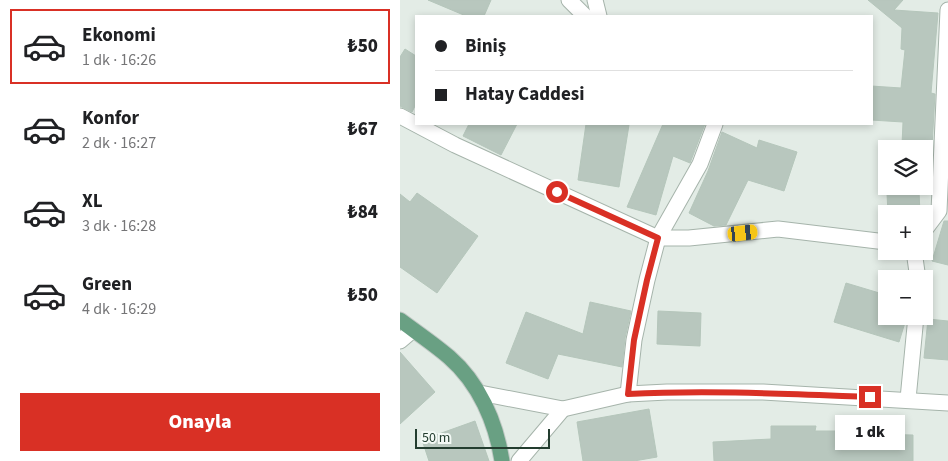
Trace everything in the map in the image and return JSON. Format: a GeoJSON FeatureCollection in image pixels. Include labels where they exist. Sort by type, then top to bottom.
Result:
{"type":"FeatureCollection","features":[{"type":"Feature","properties":{"kind":"main road"},"geometry":{"type":"LineString","coordinates":[[400,320],[450,358],[480,393],[490,418],[502,461]]}},
{"type":"Feature","properties":{"kind":"street"},"geometry":{"type":"LineString","coordinates":[[569,0],[584,15]]}},
{"type":"Feature","properties":{"kind":"street"},"geometry":{"type":"LineString","coordinates":[[595,0],[599,15]]}},
{"type":"Feature","properties":{"kind":"street"},"geometry":{"type":"LineString","coordinates":[[933,222],[943,211],[948,10]]}},
{"type":"Feature","properties":{"kind":"street"},"geometry":{"type":"LineString","coordinates":[[400,116],[415,124]]}},
{"type":"Feature","properties":{"kind":"street"},"geometry":{"type":"LineString","coordinates":[[417,125],[456,145],[658,238],[689,238],[778,229],[878,241]]}},
{"type":"Feature","properties":{"kind":"street"},"geometry":{"type":"LineString","coordinates":[[628,394],[634,340],[658,238],[700,164],[715,125]]}},
{"type":"Feature","properties":{"kind":"street"},"geometry":{"type":"LineString","coordinates":[[908,399],[915,325]]}},
{"type":"Feature","properties":{"kind":"street"},"geometry":{"type":"LineString","coordinates":[[400,341],[413,330]]}},
{"type":"Feature","properties":{"kind":"street"},"geometry":{"type":"LineString","coordinates":[[480,393],[563,408],[628,394],[667,392],[763,392],[908,399],[948,403]]}},
{"type":"Feature","properties":{"kind":"street"},"geometry":{"type":"LineString","coordinates":[[519,461],[563,408]]}},
{"type":"Feature","properties":{"kind":"building"},"geometry":{"type":"Polygon","coordinates":[[[428,0],[491,0],[484,15],[464,15],[428,0]]]}},
{"type":"Feature","properties":{"kind":"building"},"geometry":{"type":"Polygon","coordinates":[[[868,0],[903,0],[894,10],[938,13],[931,93],[935,94],[932,140],[902,140],[903,122],[873,120],[873,86],[901,88],[905,50],[901,49],[902,28],[868,0]]]}},
{"type":"Feature","properties":{"kind":"building"},"geometry":{"type":"Polygon","coordinates":[[[405,49],[415,55],[415,106],[412,112],[400,106],[400,57],[405,49]]]}},
{"type":"Feature","properties":{"kind":"building"},"geometry":{"type":"Polygon","coordinates":[[[468,125],[516,125],[501,155],[463,136],[468,125]]]}},
{"type":"Feature","properties":{"kind":"building"},"geometry":{"type":"Polygon","coordinates":[[[586,125],[629,125],[619,187],[578,180],[586,125]]]}},
{"type":"Feature","properties":{"kind":"building"},"geometry":{"type":"Polygon","coordinates":[[[663,125],[705,125],[690,163],[673,156],[656,215],[627,207],[663,125]]]}},
{"type":"Feature","properties":{"kind":"building"},"geometry":{"type":"Polygon","coordinates":[[[722,132],[757,148],[759,140],[797,152],[784,191],[748,180],[726,225],[714,226],[689,213],[708,171],[722,132]]]}},
{"type":"Feature","properties":{"kind":"building"},"geometry":{"type":"Polygon","coordinates":[[[417,193],[478,236],[437,293],[400,267],[400,194],[410,202],[417,193]]]}},
{"type":"Feature","properties":{"kind":"building"},"geometry":{"type":"Polygon","coordinates":[[[887,195],[919,195],[920,205],[888,205],[887,195]]]}},
{"type":"Feature","properties":{"kind":"building"},"geometry":{"type":"Polygon","coordinates":[[[944,221],[948,221],[948,265],[932,261],[944,221]]]}},
{"type":"Feature","properties":{"kind":"building"},"geometry":{"type":"Polygon","coordinates":[[[846,283],[878,293],[878,325],[904,325],[899,342],[834,322],[846,283]]]}},
{"type":"Feature","properties":{"kind":"building"},"geometry":{"type":"Polygon","coordinates":[[[590,302],[631,311],[625,338],[622,367],[558,354],[548,379],[506,363],[526,312],[583,334],[590,302]]]}},
{"type":"Feature","properties":{"kind":"building"},"geometry":{"type":"Polygon","coordinates":[[[658,311],[701,313],[700,346],[657,344],[658,311]]]}},
{"type":"Feature","properties":{"kind":"building"},"geometry":{"type":"Polygon","coordinates":[[[933,320],[948,321],[948,360],[924,358],[927,325],[933,325],[933,320]]]}},
{"type":"Feature","properties":{"kind":"building"},"geometry":{"type":"Polygon","coordinates":[[[400,352],[435,392],[400,424],[400,352]]]}},
{"type":"Feature","properties":{"kind":"building"},"geometry":{"type":"Polygon","coordinates":[[[649,409],[657,457],[634,461],[583,461],[577,422],[649,409]]]}},
{"type":"Feature","properties":{"kind":"building"},"geometry":{"type":"Polygon","coordinates":[[[843,420],[868,420],[868,434],[913,435],[913,461],[714,461],[713,442],[771,439],[771,426],[816,426],[815,431],[843,431],[843,420]]]}},
{"type":"Feature","properties":{"kind":"building"},"geometry":{"type":"Polygon","coordinates":[[[475,421],[489,461],[429,461],[422,440],[475,421]]]}},
{"type":"Feature","properties":{"kind":"route"},"geometry":{"type":"LineString","coordinates":[[557,192],[658,238],[634,340],[628,394],[763,392],[870,397]]}}]}
